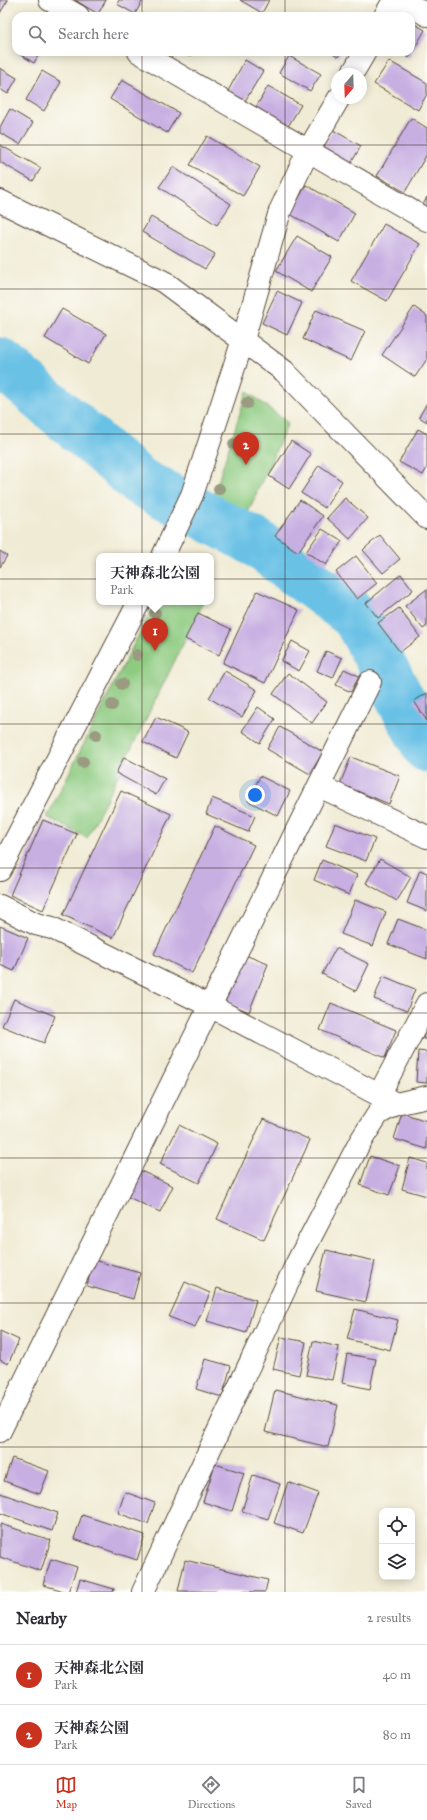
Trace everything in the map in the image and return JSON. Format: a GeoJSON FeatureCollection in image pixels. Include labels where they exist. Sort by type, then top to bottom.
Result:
{"type":"FeatureCollection","features":[{"type":"Feature","properties":{"kind":"street"},"geometry":{"type":"LineString","coordinates":[[50,0],[71,12]]}},
{"type":"Feature","properties":{"kind":"street"},"geometry":{"type":"LineString","coordinates":[[387,12],[394,0]]}},
{"type":"Feature","properties":{"kind":"street"},"geometry":{"type":"LineString","coordinates":[[402,0],[427,15]]}},
{"type":"Feature","properties":{"kind":"street"},"geometry":{"type":"LineString","coordinates":[[146,56],[427,220]]}},
{"type":"Feature","properties":{"kind":"street"},"geometry":{"type":"LineString","coordinates":[[356,68],[363,56]]}},
{"type":"Feature","properties":{"kind":"street"},"geometry":{"type":"LineString","coordinates":[[165,553],[192,495],[243,340],[280,211],[308,151],[335,104]]}},
{"type":"Feature","properties":{"kind":"street"},"geometry":{"type":"LineString","coordinates":[[0,201],[164,282],[243,340],[284,371],[427,518]]}},
{"type":"Feature","properties":{"kind":"street"},"geometry":{"type":"LineString","coordinates":[[0,870],[137,605]]}},
{"type":"Feature","properties":{"kind":"street"},"geometry":{"type":"LineString","coordinates":[[0,1431],[370,682]]}},
{"type":"Feature","properties":{"kind":"street"},"geometry":{"type":"LineString","coordinates":[[319,786],[427,837]]}},
{"type":"Feature","properties":{"kind":"street"},"geometry":{"type":"LineString","coordinates":[[0,906],[36,924],[52,928],[210,1006],[388,1099],[427,1097]]}},
{"type":"Feature","properties":{"kind":"street"},"geometry":{"type":"LineString","coordinates":[[144,1592],[297,1262],[360,1142],[388,1099],[427,1004]]}},
{"type":"Feature","properties":{"kind":"green space"},"geometry":{"type":"Polygon","coordinates":[[[247,391],[288,423],[245,519],[210,507],[247,391]]]}},
{"type":"Feature","properties":{"kind":"green space"},"geometry":{"type":"Polygon","coordinates":[[[153,605],[203,605],[87,838],[47,817],[153,605]]]}},
{"type":"Feature","properties":{"kind":"building"},"geometry":{"type":"Polygon","coordinates":[[[0,0],[8,0],[0,13],[0,0]]]}},
{"type":"Feature","properties":{"kind":"building"},"geometry":{"type":"Polygon","coordinates":[[[75,0],[106,0],[99,12],[95,12],[75,0]]]}},
{"type":"Feature","properties":{"kind":"building"},"geometry":{"type":"Polygon","coordinates":[[[119,0],[143,0],[136,12],[131,12],[117,4],[119,0]]]}},
{"type":"Feature","properties":{"kind":"building"},"geometry":{"type":"Polygon","coordinates":[[[240,0],[269,0],[263,12],[240,0]]]}},
{"type":"Feature","properties":{"kind":"building"},"geometry":{"type":"Polygon","coordinates":[[[415,24],[425,30],[415,48],[415,24]]]}},
{"type":"Feature","properties":{"kind":"building"},"geometry":{"type":"Polygon","coordinates":[[[23,56],[38,56],[34,63],[23,56]]]}},
{"type":"Feature","properties":{"kind":"building"},"geometry":{"type":"Polygon","coordinates":[[[289,56],[321,74],[310,91],[279,73],[289,56]]]}},
{"type":"Feature","properties":{"kind":"building"},"geometry":{"type":"Polygon","coordinates":[[[245,60],[263,71],[245,101],[228,91],[245,60]]]}},
{"type":"Feature","properties":{"kind":"building"},"geometry":{"type":"Polygon","coordinates":[[[389,61],[427,83],[427,94],[418,110],[374,84],[389,61]]]}},
{"type":"Feature","properties":{"kind":"building"},"geometry":{"type":"Polygon","coordinates":[[[0,68],[17,78],[8,94],[0,89],[0,68]]]}},
{"type":"Feature","properties":{"kind":"building"},"geometry":{"type":"Polygon","coordinates":[[[42,71],[61,82],[44,111],[26,100],[42,71]]]}},
{"type":"Feature","properties":{"kind":"building"},"geometry":{"type":"Polygon","coordinates":[[[122,80],[179,113],[167,133],[110,99],[122,80]]]}},
{"type":"Feature","properties":{"kind":"building"},"geometry":{"type":"Polygon","coordinates":[[[268,86],[301,105],[287,128],[255,109],[268,86]]]}},
{"type":"Feature","properties":{"kind":"building"},"geometry":{"type":"Polygon","coordinates":[[[10,109],[33,123],[20,144],[0,133],[0,127],[10,109]]]}},
{"type":"Feature","properties":{"kind":"building"},"geometry":{"type":"Polygon","coordinates":[[[411,118],[427,128],[427,154],[405,192],[377,176],[411,118]]]}},
{"type":"Feature","properties":{"kind":"building"},"geometry":{"type":"Polygon","coordinates":[[[333,130],[361,146],[350,165],[322,149],[333,130]]]}},
{"type":"Feature","properties":{"kind":"building"},"geometry":{"type":"Polygon","coordinates":[[[207,136],[260,167],[243,196],[190,165],[207,136]]]}},
{"type":"Feature","properties":{"kind":"building"},"geometry":{"type":"Polygon","coordinates":[[[0,145],[41,168],[33,181],[0,162],[0,145]]]}},
{"type":"Feature","properties":{"kind":"building"},"geometry":{"type":"Polygon","coordinates":[[[173,167],[231,204],[217,225],[159,187],[173,167]]]}},
{"type":"Feature","properties":{"kind":"building"},"geometry":{"type":"Polygon","coordinates":[[[306,185],[355,213],[339,242],[290,214],[306,185]]]}},
{"type":"Feature","properties":{"kind":"building"},"geometry":{"type":"Polygon","coordinates":[[[427,197],[427,213],[421,209],[427,197]]]}},
{"type":"Feature","properties":{"kind":"building"},"geometry":{"type":"Polygon","coordinates":[[[151,217],[215,254],[205,269],[142,232],[151,217]]]}},
{"type":"Feature","properties":{"kind":"building"},"geometry":{"type":"Polygon","coordinates":[[[384,224],[420,244],[387,301],[351,281],[384,224]]]}},
{"type":"Feature","properties":{"kind":"building"},"geometry":{"type":"Polygon","coordinates":[[[297,236],[332,257],[311,292],[276,271],[297,236]]]}},
{"type":"Feature","properties":{"kind":"building"},"geometry":{"type":"Polygon","coordinates":[[[277,291],[302,303],[287,335],[262,323],[277,291]]]}},
{"type":"Feature","properties":{"kind":"building"},"geometry":{"type":"Polygon","coordinates":[[[414,307],[427,316],[427,359],[415,377],[382,355],[414,307]]]}},
{"type":"Feature","properties":{"kind":"building"},"geometry":{"type":"Polygon","coordinates":[[[62,309],[106,334],[88,364],[45,338],[62,309]]]}},
{"type":"Feature","properties":{"kind":"building"},"geometry":{"type":"Polygon","coordinates":[[[316,310],[365,331],[351,361],[303,339],[316,310]]]}},
{"type":"Feature","properties":{"kind":"building"},"geometry":{"type":"Polygon","coordinates":[[[427,403],[427,422],[419,417],[427,403]]]}},
{"type":"Feature","properties":{"kind":"building"},"geometry":{"type":"Polygon","coordinates":[[[418,429],[427,434],[427,468],[423,475],[399,462],[418,429]]]}},
{"type":"Feature","properties":{"kind":"building"},"geometry":{"type":"Polygon","coordinates":[[[291,441],[311,454],[289,489],[269,476],[291,441]]]}},
{"type":"Feature","properties":{"kind":"building"},"geometry":{"type":"Polygon","coordinates":[[[319,465],[342,481],[325,508],[301,493],[319,465]]]}},
{"type":"Feature","properties":{"kind":"building"},"geometry":{"type":"Polygon","coordinates":[[[345,498],[368,518],[350,539],[327,518],[345,498]]]}},
{"type":"Feature","properties":{"kind":"building"},"geometry":{"type":"Polygon","coordinates":[[[300,500],[323,516],[298,552],[275,536],[300,500]]]}},
{"type":"Feature","properties":{"kind":"building"},"geometry":{"type":"Polygon","coordinates":[[[322,529],[342,541],[326,565],[306,552],[322,529]]]}},
{"type":"Feature","properties":{"kind":"building"},"geometry":{"type":"Polygon","coordinates":[[[380,535],[400,559],[383,573],[363,550],[380,535]]]}},
{"type":"Feature","properties":{"kind":"building"},"geometry":{"type":"Polygon","coordinates":[[[0,551],[7,556],[0,567],[0,551]]]}},
{"type":"Feature","properties":{"kind":"building"},"geometry":{"type":"Polygon","coordinates":[[[356,556],[377,583],[357,599],[336,572],[356,556]]]}},
{"type":"Feature","properties":{"kind":"building"},"geometry":{"type":"Polygon","coordinates":[[[401,574],[413,590],[378,618],[366,603],[401,574]]]}},
{"type":"Feature","properties":{"kind":"building"},"geometry":{"type":"Polygon","coordinates":[[[427,589],[427,626],[423,629],[405,606],[427,589]]]}},
{"type":"Feature","properties":{"kind":"building"},"geometry":{"type":"Polygon","coordinates":[[[257,591],[299,610],[265,683],[223,663],[257,591]]]}},
{"type":"Feature","properties":{"kind":"building"},"geometry":{"type":"Polygon","coordinates":[[[399,608],[420,637],[400,652],[378,623],[399,608]]]}},
{"type":"Feature","properties":{"kind":"building"},"geometry":{"type":"Polygon","coordinates":[[[198,613],[231,629],[219,655],[185,639],[198,613]]]}},
{"type":"Feature","properties":{"kind":"building"},"geometry":{"type":"Polygon","coordinates":[[[292,641],[310,651],[299,671],[281,661],[292,641]]]}},
{"type":"Feature","properties":{"kind":"building"},"geometry":{"type":"Polygon","coordinates":[[[326,651],[342,658],[333,678],[317,671],[326,651]]]}},
{"type":"Feature","properties":{"kind":"building"},"geometry":{"type":"Polygon","coordinates":[[[344,669],[359,676],[351,692],[336,685],[344,669]]]}},
{"type":"Feature","properties":{"kind":"building"},"geometry":{"type":"Polygon","coordinates":[[[225,671],[257,690],[242,717],[209,698],[225,671]]]}},
{"type":"Feature","properties":{"kind":"building"},"geometry":{"type":"Polygon","coordinates":[[[288,673],[327,702],[312,723],[273,694],[288,673]]]}},
{"type":"Feature","properties":{"kind":"building"},"geometry":{"type":"Polygon","coordinates":[[[427,693],[427,721],[414,701],[427,693]]]}},
{"type":"Feature","properties":{"kind":"building"},"geometry":{"type":"Polygon","coordinates":[[[258,707],[275,719],[260,743],[242,731],[258,707]]]}},
{"type":"Feature","properties":{"kind":"building"},"geometry":{"type":"Polygon","coordinates":[[[156,717],[188,732],[176,758],[143,742],[156,717]]]}},
{"type":"Feature","properties":{"kind":"building"},"geometry":{"type":"Polygon","coordinates":[[[280,727],[323,752],[310,774],[267,749],[280,727]]]}},
{"type":"Feature","properties":{"kind":"building"},"geometry":{"type":"Polygon","coordinates":[[[124,757],[165,779],[156,795],[116,773],[124,757]]]}},
{"type":"Feature","properties":{"kind":"building"},"geometry":{"type":"Polygon","coordinates":[[[351,757],[400,776],[389,804],[340,784],[351,757]]]}},
{"type":"Feature","properties":{"kind":"building"},"geometry":{"type":"Polygon","coordinates":[[[260,776],[290,791],[278,816],[248,801],[260,776]]]}},
{"type":"Feature","properties":{"kind":"building"},"geometry":{"type":"Polygon","coordinates":[[[121,791],[171,814],[113,938],[63,915],[121,791]]]}},
{"type":"Feature","properties":{"kind":"building"},"geometry":{"type":"Polygon","coordinates":[[[212,798],[255,816],[248,832],[206,814],[212,798]]]}},
{"type":"Feature","properties":{"kind":"building"},"geometry":{"type":"Polygon","coordinates":[[[43,820],[77,834],[43,910],[10,895],[43,820]]]}},
{"type":"Feature","properties":{"kind":"building"},"geometry":{"type":"Polygon","coordinates":[[[335,823],[375,839],[366,861],[326,846],[335,823]]]}},
{"type":"Feature","properties":{"kind":"building"},"geometry":{"type":"Polygon","coordinates":[[[215,826],[254,845],[192,973],[154,954],[215,826]]]}},
{"type":"Feature","properties":{"kind":"building"},"geometry":{"type":"Polygon","coordinates":[[[380,859],[411,877],[397,901],[366,883],[380,859]]]}},
{"type":"Feature","properties":{"kind":"building"},"geometry":{"type":"Polygon","coordinates":[[[322,860],[357,875],[349,895],[314,880],[322,860]]]}},
{"type":"Feature","properties":{"kind":"building"},"geometry":{"type":"Polygon","coordinates":[[[420,870],[427,873],[427,911],[407,903],[420,870]]]}},
{"type":"Feature","properties":{"kind":"building"},"geometry":{"type":"Polygon","coordinates":[[[355,900],[386,912],[373,946],[341,934],[355,900]]]}},
{"type":"Feature","properties":{"kind":"building"},"geometry":{"type":"Polygon","coordinates":[[[398,919],[427,930],[427,959],[388,944],[398,919]]]}},
{"type":"Feature","properties":{"kind":"building"},"geometry":{"type":"Polygon","coordinates":[[[0,926],[28,938],[14,971],[0,965],[0,926]]]}},
{"type":"Feature","properties":{"kind":"building"},"geometry":{"type":"Polygon","coordinates":[[[336,948],[369,964],[356,991],[322,974],[336,948]]]}},
{"type":"Feature","properties":{"kind":"building"},"geometry":{"type":"Polygon","coordinates":[[[245,955],[268,964],[249,1012],[225,1002],[245,955]]]}},
{"type":"Feature","properties":{"kind":"building"},"geometry":{"type":"Polygon","coordinates":[[[383,976],[415,989],[407,1011],[374,999],[383,976]]]}},
{"type":"Feature","properties":{"kind":"building"},"geometry":{"type":"Polygon","coordinates":[[[14,999],[55,1016],[44,1043],[2,1026],[14,999]]]}},
{"type":"Feature","properties":{"kind":"building"},"geometry":{"type":"Polygon","coordinates":[[[331,1003],[396,1030],[385,1058],[320,1030],[331,1003]]]}},
{"type":"Feature","properties":{"kind":"building"},"geometry":{"type":"Polygon","coordinates":[[[427,1022],[427,1039],[423,1039],[427,1022]]]}},
{"type":"Feature","properties":{"kind":"building"},"geometry":{"type":"Polygon","coordinates":[[[418,1051],[427,1052],[427,1083],[416,1082],[418,1051]]]}},
{"type":"Feature","properties":{"kind":"building"},"geometry":{"type":"Polygon","coordinates":[[[402,1113],[427,1121],[427,1149],[394,1139],[402,1113]]]}},
{"type":"Feature","properties":{"kind":"building"},"geometry":{"type":"Polygon","coordinates":[[[263,1119],[310,1140],[264,1240],[217,1219],[263,1119]]]}},
{"type":"Feature","properties":{"kind":"building"},"geometry":{"type":"Polygon","coordinates":[[[179,1125],[217,1144],[199,1183],[160,1164],[179,1125]]]}},
{"type":"Feature","properties":{"kind":"building"},"geometry":{"type":"Polygon","coordinates":[[[370,1156],[400,1166],[389,1195],[360,1185],[370,1156]]]}},
{"type":"Feature","properties":{"kind":"building"},"geometry":{"type":"Polygon","coordinates":[[[410,1158],[427,1163],[427,1196],[402,1189],[410,1158]]]}},
{"type":"Feature","properties":{"kind":"building"},"geometry":{"type":"Polygon","coordinates":[[[141,1171],[173,1186],[160,1212],[128,1197],[141,1171]]]}},
{"type":"Feature","properties":{"kind":"building"},"geometry":{"type":"Polygon","coordinates":[[[326,1250],[375,1261],[366,1302],[316,1291],[326,1250]]]}},
{"type":"Feature","properties":{"kind":"building"},"geometry":{"type":"Polygon","coordinates":[[[93,1260],[140,1273],[133,1299],[87,1286],[93,1260]]]}},
{"type":"Feature","properties":{"kind":"building"},"geometry":{"type":"Polygon","coordinates":[[[185,1282],[210,1293],[195,1327],[169,1317],[185,1282]]]}},
{"type":"Feature","properties":{"kind":"building"},"geometry":{"type":"Polygon","coordinates":[[[217,1288],[256,1300],[246,1333],[207,1321],[217,1288]]]}},
{"type":"Feature","properties":{"kind":"building"},"geometry":{"type":"Polygon","coordinates":[[[355,1309],[398,1320],[390,1350],[347,1339],[355,1309]]]}},
{"type":"Feature","properties":{"kind":"building"},"geometry":{"type":"Polygon","coordinates":[[[0,1331],[19,1340],[8,1364],[0,1360],[0,1331]]]}},
{"type":"Feature","properties":{"kind":"building"},"geometry":{"type":"Polygon","coordinates":[[[281,1337],[306,1342],[299,1375],[273,1369],[281,1337]]]}},
{"type":"Feature","properties":{"kind":"building"},"geometry":{"type":"Polygon","coordinates":[[[313,1341],[339,1347],[332,1380],[306,1375],[313,1341]]]}},
{"type":"Feature","properties":{"kind":"building"},"geometry":{"type":"Polygon","coordinates":[[[347,1354],[376,1359],[370,1389],[342,1383],[347,1354]]]}},
{"type":"Feature","properties":{"kind":"building"},"geometry":{"type":"Polygon","coordinates":[[[205,1359],[231,1366],[222,1397],[196,1389],[205,1359]]]}},
{"type":"Feature","properties":{"kind":"building"},"geometry":{"type":"Polygon","coordinates":[[[275,1390],[338,1405],[328,1447],[265,1432],[275,1390]]]}},
{"type":"Feature","properties":{"kind":"building"},"geometry":{"type":"Polygon","coordinates":[[[12,1458],[49,1471],[40,1494],[4,1481],[12,1458]]]}},
{"type":"Feature","properties":{"kind":"building"},"geometry":{"type":"Polygon","coordinates":[[[215,1464],[244,1473],[232,1511],[203,1502],[215,1464]]]}},
{"type":"Feature","properties":{"kind":"building"},"geometry":{"type":"Polygon","coordinates":[[[253,1475],[280,1484],[268,1519],[242,1511],[253,1475]]]}},
{"type":"Feature","properties":{"kind":"building"},"geometry":{"type":"Polygon","coordinates":[[[288,1482],[318,1493],[303,1533],[274,1523],[288,1482]]]}},
{"type":"Feature","properties":{"kind":"building"},"geometry":{"type":"Polygon","coordinates":[[[125,1492],[155,1503],[148,1524],[118,1513],[125,1492]]]}},
{"type":"Feature","properties":{"kind":"building"},"geometry":{"type":"Polygon","coordinates":[[[0,1493],[58,1513],[52,1531],[0,1513],[0,1493]]]}},
{"type":"Feature","properties":{"kind":"building"},"geometry":{"type":"Polygon","coordinates":[[[82,1515],[145,1535],[137,1560],[74,1539],[82,1515]]]}},
{"type":"Feature","properties":{"kind":"building"},"geometry":{"type":"Polygon","coordinates":[[[0,1524],[51,1540],[41,1571],[0,1557],[0,1524]]]}},
{"type":"Feature","properties":{"kind":"building"},"geometry":{"type":"Polygon","coordinates":[[[51,1559],[77,1567],[68,1592],[43,1585],[51,1559]]]}},
{"type":"Feature","properties":{"kind":"building"},"geometry":{"type":"Polygon","coordinates":[[[185,1560],[268,1580],[265,1592],[178,1591],[185,1560]]]}},
{"type":"Feature","properties":{"kind":"building"},"geometry":{"type":"Polygon","coordinates":[[[80,1579],[114,1589],[113,1592],[76,1592],[80,1579]]]}},
{"type":"Feature","properties":{"kind":"waterway"},"geometry":{"type":"LineString","coordinates":[[0,362],[140,482],[257,543],[356,617],[427,748]]}},
{"type":"Feature","properties":{"kind":"place","name":"天神森公園"},"geometry":{"type":"Point","coordinates":[246,465]}},
{"type":"Feature","properties":{"kind":"place","name":"天神森北公園"},"geometry":{"type":"Point","coordinates":[155,651]}}]}
